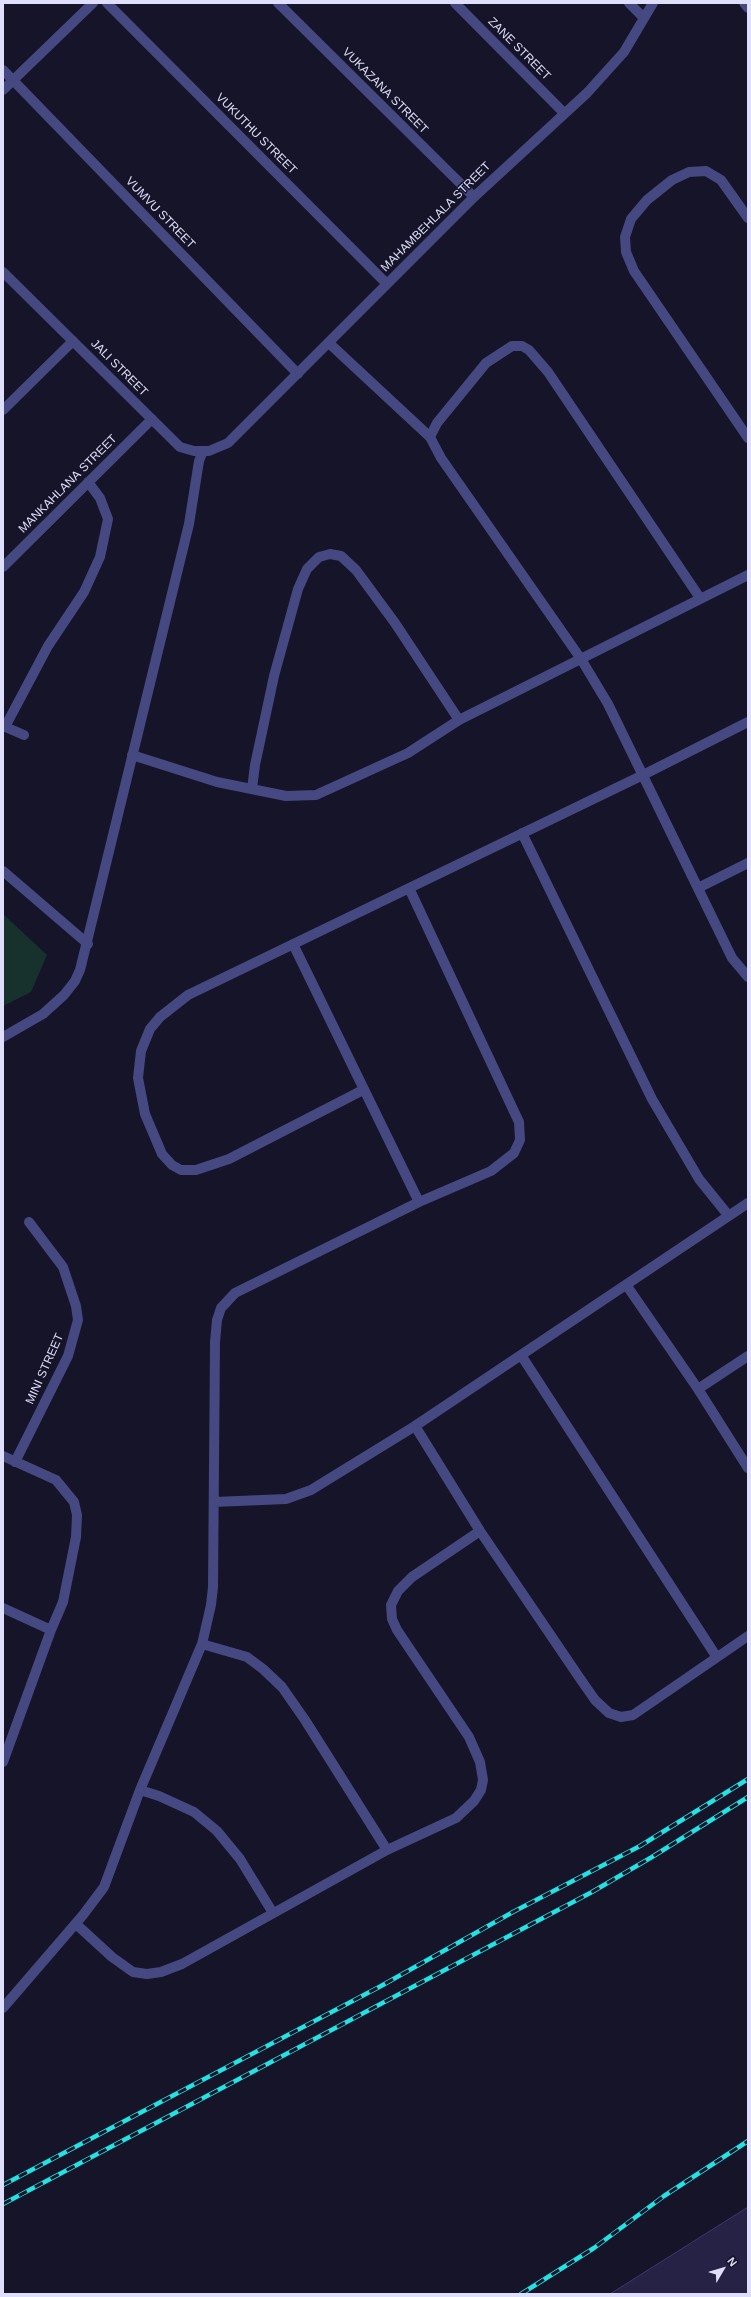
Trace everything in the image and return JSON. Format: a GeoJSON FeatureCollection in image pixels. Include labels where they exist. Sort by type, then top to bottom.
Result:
{"type":"FeatureCollection","features":[{"type":"Feature","properties":{"kind":"street"},"geometry":{"type":"LineString","coordinates":[[3,90],[93,3]]}},
{"type":"Feature","properties":{"kind":"street","name":"VUKUTHU STREET"},"geometry":{"type":"LineString","coordinates":[[107,3],[387,284]]}},
{"type":"Feature","properties":{"kind":"street","name":"VUKAZANA STREET"},"geometry":{"type":"LineString","coordinates":[[278,3],[474,197]]}},
{"type":"Feature","properties":{"kind":"street","name":"ZANE STREET"},"geometry":{"type":"LineString","coordinates":[[455,3],[564,113]]}},
{"type":"Feature","properties":{"kind":"street"},"geometry":{"type":"LineString","coordinates":[[629,3],[644,18]]}},
{"type":"Feature","properties":{"kind":"street","name":"MAHAMBEHLALA STREET"},"geometry":{"type":"LineString","coordinates":[[228,443],[330,344],[387,284],[474,197],[587,92],[624,52],[653,3]]}},
{"type":"Feature","properties":{"kind":"street"},"geometry":{"type":"LineString","coordinates":[[744,3],[748,8]]}},
{"type":"Feature","properties":{"kind":"street","name":"VUMVU STREET"},"geometry":{"type":"LineString","coordinates":[[3,70],[298,374]]}},
{"type":"Feature","properties":{"kind":"street"},"geometry":{"type":"LineString","coordinates":[[748,218],[721,180],[706,171],[689,172],[672,180],[647,200],[631,219],[625,237],[626,252],[634,271],[748,438]]}},
{"type":"Feature","properties":{"kind":"street","name":"JALI STREET"},"geometry":{"type":"LineString","coordinates":[[3,272],[180,447],[194,451],[203,451],[228,443]]}},
{"type":"Feature","properties":{"kind":"street"},"geometry":{"type":"LineString","coordinates":[[3,410],[73,341]]}},
{"type":"Feature","properties":{"kind":"street"},"geometry":{"type":"LineString","coordinates":[[330,344],[430,437],[441,458],[581,659],[608,704],[732,958],[748,977]]}},
{"type":"Feature","properties":{"kind":"street"},"geometry":{"type":"LineString","coordinates":[[430,437],[437,423],[486,363],[512,346],[525,348],[548,372],[700,598]]}},
{"type":"Feature","properties":{"kind":"street","name":"MANKAHLANA STREET"},"geometry":{"type":"LineString","coordinates":[[3,567],[152,419]]}},
{"type":"Feature","properties":{"kind":"street"},"geometry":{"type":"LineString","coordinates":[[3,1037],[44,1014],[64,996],[75,981],[88,944],[132,755],[189,524],[198,461],[203,451]]}},
{"type":"Feature","properties":{"kind":"street"},"geometry":{"type":"LineString","coordinates":[[24,735],[4,727],[48,646],[84,592],[100,557],[108,519],[100,498],[88,482]]}},
{"type":"Feature","properties":{"kind":"street"},"geometry":{"type":"LineString","coordinates":[[252,789],[255,765],[274,676],[298,589],[307,569],[319,557],[330,554],[341,556],[356,570],[396,623],[459,720]]}},
{"type":"Feature","properties":{"kind":"street"},"geometry":{"type":"LineString","coordinates":[[132,755],[217,782],[286,796],[316,795],[408,753],[459,720],[748,575]]}},
{"type":"Feature","properties":{"kind":"street"},"geometry":{"type":"LineString","coordinates":[[364,1090],[229,1159],[196,1170],[181,1170],[172,1165],[155,1142],[145,1114],[138,1078],[141,1051],[150,1029],[160,1017],[188,995],[643,775],[748,722]]}},
{"type":"Feature","properties":{"kind":"street"},"geometry":{"type":"LineString","coordinates":[[522,833],[652,1099],[699,1179],[728,1215]]}},
{"type":"Feature","properties":{"kind":"street"},"geometry":{"type":"LineString","coordinates":[[698,888],[748,863]]}},
{"type":"Feature","properties":{"kind":"street"},"geometry":{"type":"LineString","coordinates":[[3,871],[88,944]]}},
{"type":"Feature","properties":{"kind":"street"},"geometry":{"type":"LineString","coordinates":[[3,2008],[76,1924],[104,1887],[140,1790],[202,1644],[212,1593],[215,1342],[217,1320],[221,1308],[235,1293],[419,1202],[491,1171],[504,1163],[514,1153],[520,1140],[519,1122],[409,888]]}},
{"type":"Feature","properties":{"kind":"street"},"geometry":{"type":"LineString","coordinates":[[293,944],[419,1202]]}},
{"type":"Feature","properties":{"kind":"street"},"geometry":{"type":"LineString","coordinates":[[214,1502],[286,1499],[311,1490],[415,1426],[627,1286],[728,1215],[748,1203]]}},
{"type":"Feature","properties":{"kind":"street","name":"MINI STREET"},"geometry":{"type":"LineString","coordinates":[[16,1462],[68,1356],[78,1320],[76,1306],[63,1267],[29,1222]]}},
{"type":"Feature","properties":{"kind":"street"},"geometry":{"type":"LineString","coordinates":[[627,1286],[698,1389],[748,1468]]}},
{"type":"Feature","properties":{"kind":"street"},"geometry":{"type":"LineString","coordinates":[[521,1355],[716,1656]]}},
{"type":"Feature","properties":{"kind":"street"},"geometry":{"type":"LineString","coordinates":[[698,1389],[748,1356]]}},
{"type":"Feature","properties":{"kind":"street"},"geometry":{"type":"LineString","coordinates":[[415,1426],[480,1531],[591,1694],[609,1713],[621,1717],[633,1715],[716,1656],[748,1636]]}},
{"type":"Feature","properties":{"kind":"street"},"geometry":{"type":"LineString","coordinates":[[3,1456],[56,1480],[74,1502],[78,1515],[76,1538],[64,1602],[51,1630],[3,1762]]}},
{"type":"Feature","properties":{"kind":"street"},"geometry":{"type":"LineString","coordinates":[[76,1924],[120,1963],[133,1972],[147,1974],[161,1972],[182,1964],[387,1850],[456,1818],[474,1801],[481,1790],[483,1780],[480,1762],[469,1737],[397,1630],[392,1619],[391,1605],[398,1591],[412,1577],[480,1531]]}},
{"type":"Feature","properties":{"kind":"street"},"geometry":{"type":"LineString","coordinates":[[3,1608],[51,1630]]}},
{"type":"Feature","properties":{"kind":"street"},"geometry":{"type":"LineString","coordinates":[[202,1644],[247,1657],[263,1669],[282,1687],[305,1720],[387,1850]]}},
{"type":"Feature","properties":{"kind":"street"},"geometry":{"type":"LineString","coordinates":[[140,1790],[159,1796],[194,1812],[217,1832],[240,1859],[273,1913]]}},
{"type":"Feature","properties":{"kind":"green space"},"geometry":{"type":"Polygon","coordinates":[[[3,914],[47,955],[31,992],[3,1006],[3,914]]]}},
{"type":"Feature","properties":{"kind":"building"},"geometry":{"type":"Polygon","coordinates":[[[748,2207],[748,2294],[610,2294],[748,2207]]]}},
{"type":"Feature","properties":{"kind":"railway"},"geometry":{"type":"LineString","coordinates":[[3,2185],[381,1986],[513,1912],[640,1846],[748,1779]]}},
{"type":"Feature","properties":{"kind":"railway"},"geometry":{"type":"LineString","coordinates":[[3,2204],[592,1892],[652,1857],[748,1797]]}},
{"type":"Feature","properties":{"kind":"railway"},"geometry":{"type":"LineString","coordinates":[[521,2294],[594,2248],[664,2196],[748,2141]]}}]}
